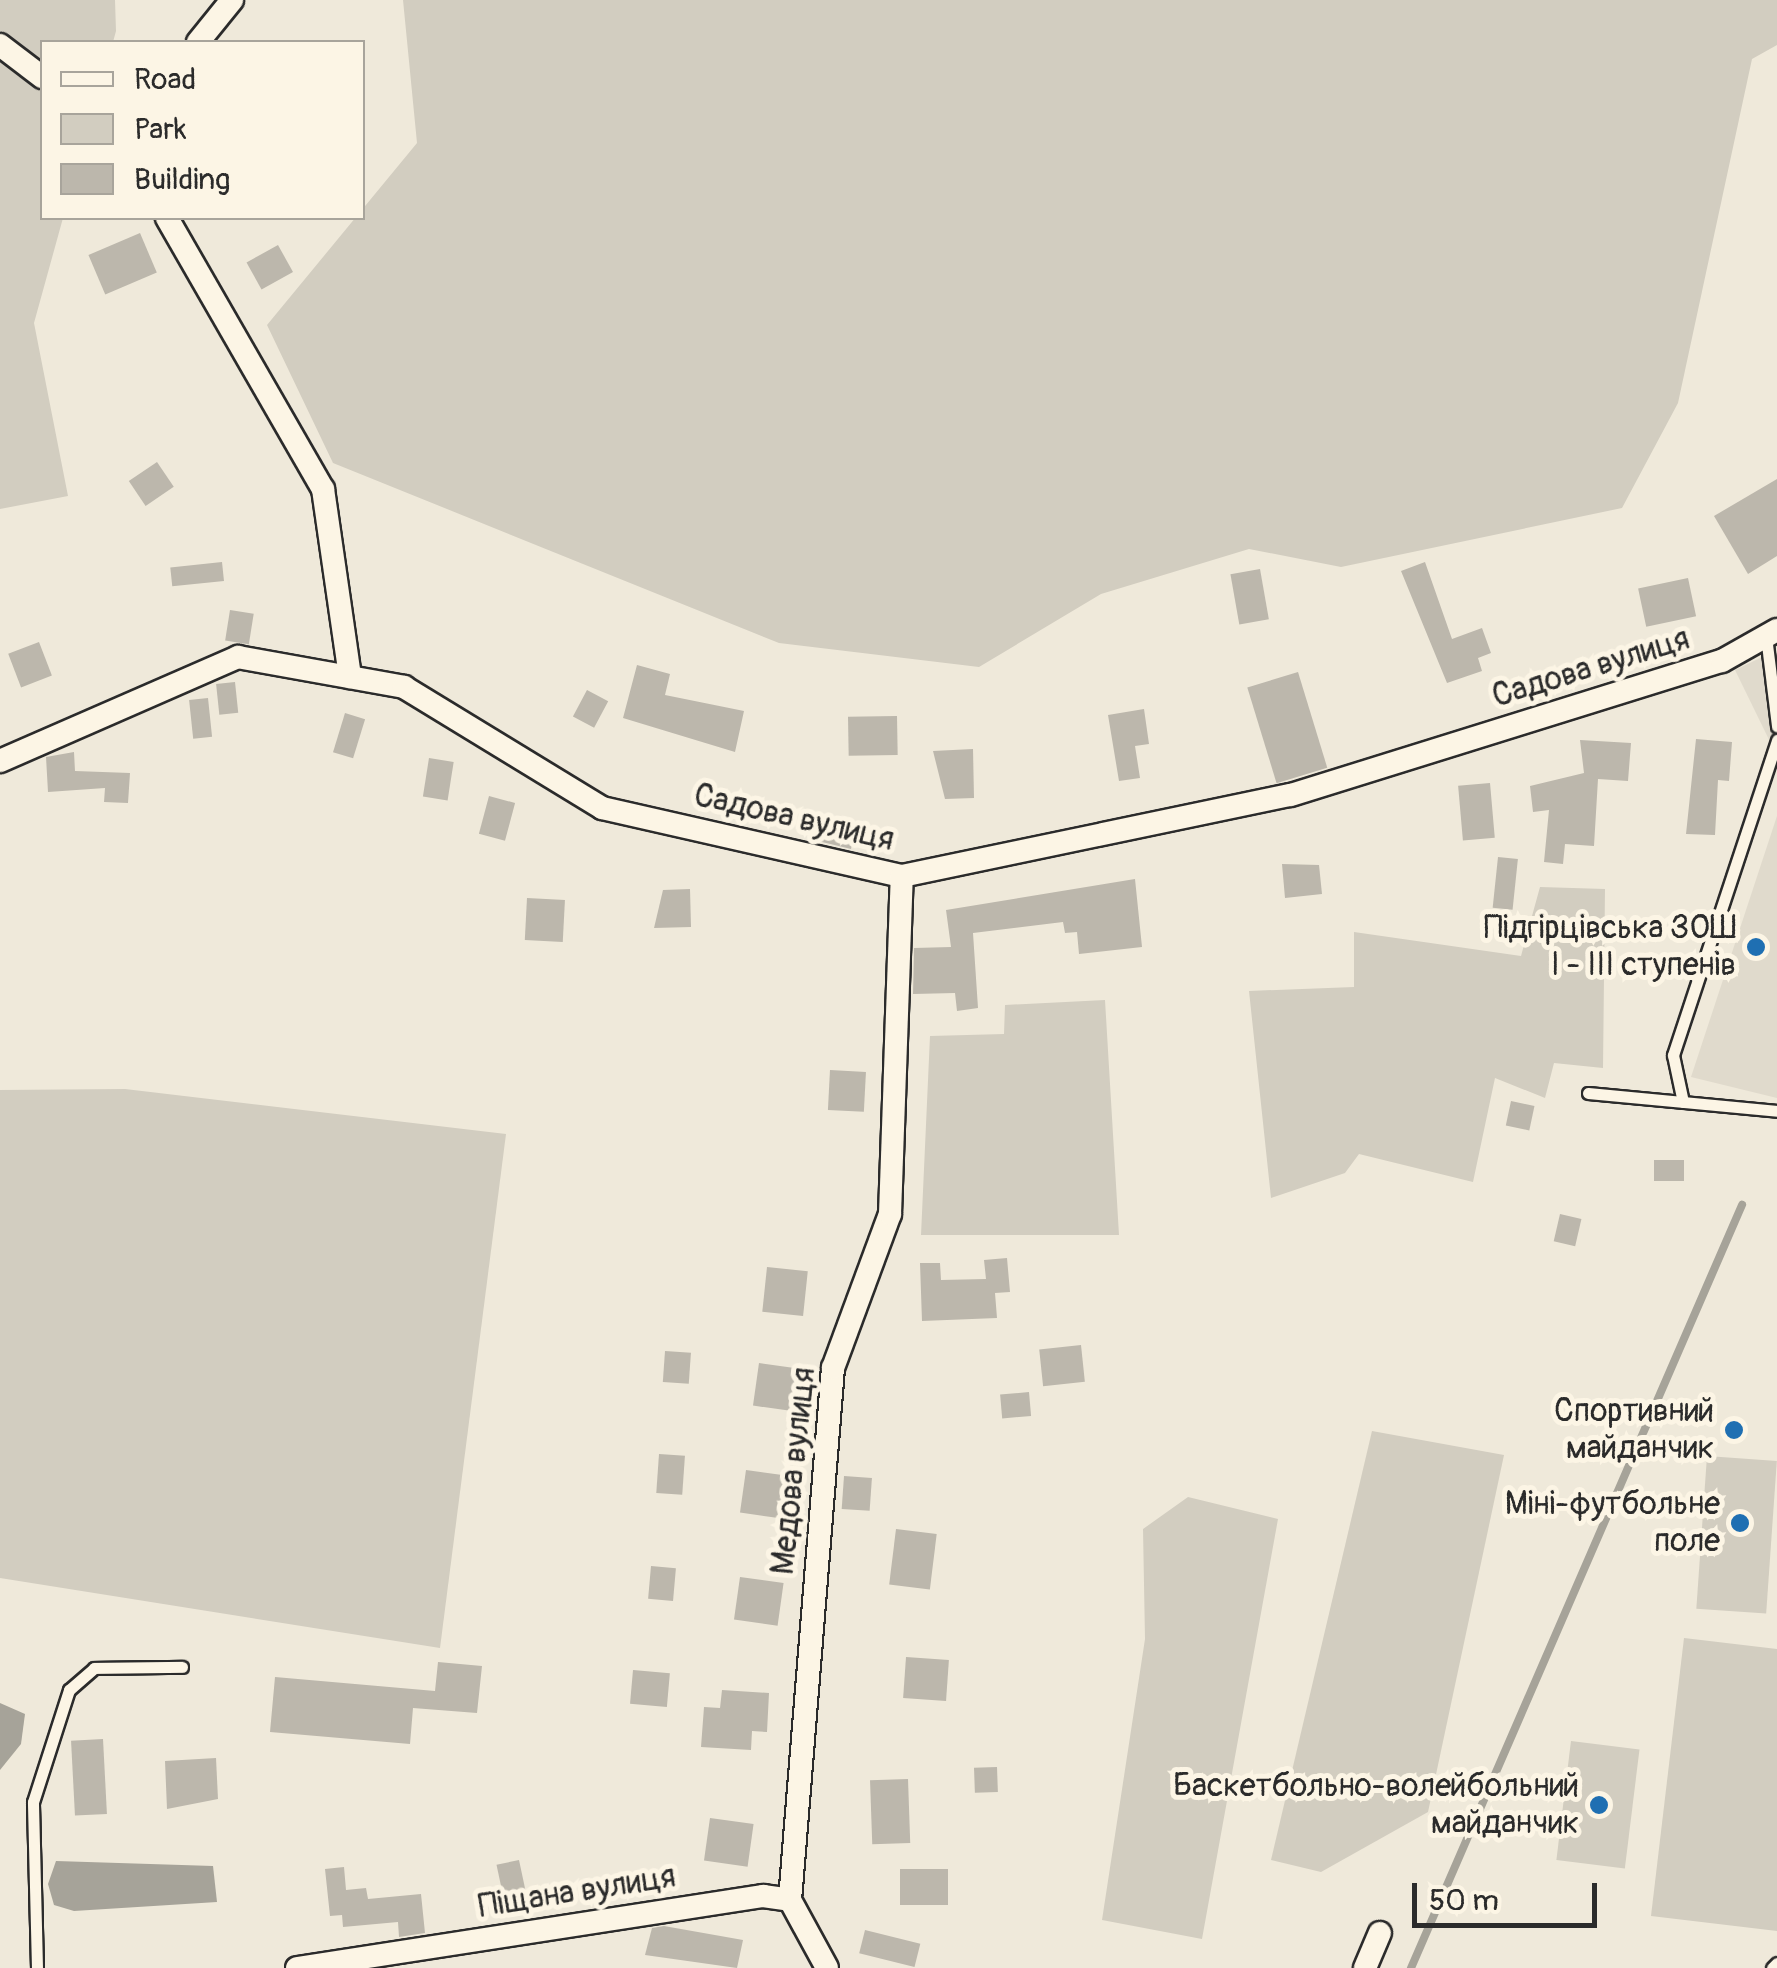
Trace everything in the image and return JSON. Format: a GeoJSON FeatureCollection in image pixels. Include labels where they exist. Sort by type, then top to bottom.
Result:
{"type":"FeatureCollection","features":[{"type":"Feature","properties":{"kind":"street"},"geometry":{"type":"LineString","coordinates":[[200,40],[232,0]]}},
{"type":"Feature","properties":{"kind":"street"},"geometry":{"type":"LineString","coordinates":[[0,44],[40,76]]}},
{"type":"Feature","properties":{"kind":"street"},"geometry":{"type":"LineString","coordinates":[[168,220],[323,489],[350,677]]}},
{"type":"Feature","properties":{"kind":"street","name":"Садова вулиця"},"geometry":{"type":"LineString","coordinates":[[0,762],[238,657],[404,687],[602,808],[902,876],[1291,795],[1722,661],[1771,633]]}},
{"type":"Feature","properties":{"kind":"street","name":"Медова вулиця"},"geometry":{"type":"LineString","coordinates":[[790,1900],[833,1368],[890,1214],[902,876]]}},
{"type":"Feature","properties":{"kind":"street","name":"Піщана вулиця"},"geometry":{"type":"LineString","coordinates":[[297,1968],[763,1896],[790,1900]]}},
{"type":"Feature","properties":{"kind":"street"},"geometry":{"type":"LineString","coordinates":[[790,1900],[827,1968]]}},
{"type":"Feature","properties":{"kind":"street"},"geometry":{"type":"LineString","coordinates":[[1365,1968],[1380,1933]]}},
{"type":"Feature","properties":{"kind":"lane"},"geometry":{"type":"LineString","coordinates":[[1771,633],[1777,726]]}},
{"type":"Feature","properties":{"kind":"lane"},"geometry":{"type":"LineString","coordinates":[[1683,1102],[1673,1055],[1777,740]]}},
{"type":"Feature","properties":{"kind":"lane"},"geometry":{"type":"LineString","coordinates":[[1588,1093],[1777,1112]]}},
{"type":"Feature","properties":{"kind":"lane"},"geometry":{"type":"LineString","coordinates":[[37,1968],[33,1802],[69,1690],[94,1668],[182,1667]]}},
{"type":"Feature","properties":{"kind":"shaded area"},"geometry":{"type":"Polygon","coordinates":[[[1777,650],[1777,756],[1735,670],[1777,650]]]}},
{"type":"Feature","properties":{"kind":"shaded area","name":"Підгірцівська ЗОШ І - ІІІ ступенів"},"geometry":{"type":"Polygon","coordinates":[[[1777,816],[1777,1098],[1691,1077],[1777,816]]]}},
{"type":"Feature","properties":{"kind":"shaded area"},"geometry":{"type":"Polygon","coordinates":[[[0,1703],[25,1714],[21,1744],[0,1770],[0,1703]]]}},
{"type":"Feature","properties":{"kind":"shaded area"},"geometry":{"type":"Polygon","coordinates":[[[56,1861],[213,1866],[217,1902],[74,1911],[54,1905],[48,1884],[56,1861]]]}},
{"type":"Feature","properties":{"kind":"green space"},"geometry":{"type":"Polygon","coordinates":[[[0,0],[115,0],[114,40],[40,40],[40,220],[62,220],[34,323],[68,496],[0,509],[0,0]]]}},
{"type":"Feature","properties":{"kind":"green space"},"geometry":{"type":"Polygon","coordinates":[[[403,0],[1777,0],[1777,45],[1752,59],[1678,403],[1622,508],[1341,567],[1249,549],[1101,594],[979,667],[779,643],[333,463],[267,325],[354,220],[365,220],[365,206],[417,143],[403,0]]]}},
{"type":"Feature","properties":{"kind":"green space"},"geometry":{"type":"Polygon","coordinates":[[[1540,887],[1605,889],[1603,1068],[1554,1063],[1545,1098],[1495,1078],[1473,1182],[1359,1154],[1345,1173],[1271,1198],[1249,991],[1354,987],[1354,932],[1521,956],[1540,887]]]}},
{"type":"Feature","properties":{"kind":"green space"},"geometry":{"type":"Polygon","coordinates":[[[1105,1000],[1119,1235],[921,1235],[930,1036],[1004,1034],[1005,1005],[1105,1000]]]}},
{"type":"Feature","properties":{"kind":"green space"},"geometry":{"type":"Polygon","coordinates":[[[125,1089],[506,1134],[440,1648],[0,1578],[0,1090],[125,1089]]]}},
{"type":"Feature","properties":{"kind":"green space"},"geometry":{"type":"Polygon","coordinates":[[[1372,1431],[1504,1455],[1428,1812],[1321,1872],[1271,1860],[1372,1431]]]}},
{"type":"Feature","properties":{"kind":"green space","name":"Міні-футбольне поле"},"geometry":{"type":"Polygon","coordinates":[[[1707,1456],[1777,1461],[1766,1614],[1696,1609],[1707,1456]]]}},
{"type":"Feature","properties":{"kind":"green space"},"geometry":{"type":"Polygon","coordinates":[[[1188,1497],[1278,1519],[1202,1939],[1102,1920],[1145,1639],[1143,1529],[1188,1497]]]}},
{"type":"Feature","properties":{"kind":"green space"},"geometry":{"type":"Polygon","coordinates":[[[1684,1638],[1777,1649],[1777,1931],[1651,1916],[1684,1638]]]}},
{"type":"Feature","properties":{"kind":"green space","name":"Баскетбольно-волейбольний майданчик"},"geometry":{"type":"Polygon","coordinates":[[[1571,1741],[1639,1749],[1625,1869],[1556,1860],[1571,1741]]]}},
{"type":"Feature","properties":{"kind":"building"},"geometry":{"type":"Polygon","coordinates":[[[140,233],[157,273],[105,294],[88,255],[140,233]]]}},
{"type":"Feature","properties":{"kind":"building"},"geometry":{"type":"Polygon","coordinates":[[[278,245],[293,272],[262,290],[247,262],[278,245]]]}},
{"type":"Feature","properties":{"kind":"building"},"geometry":{"type":"Polygon","coordinates":[[[157,462],[174,487],[146,506],[129,481],[157,462]]]}},
{"type":"Feature","properties":{"kind":"building"},"geometry":{"type":"Polygon","coordinates":[[[1777,479],[1777,556],[1748,574],[1714,516],[1777,479]]]}},
{"type":"Feature","properties":{"kind":"building"},"geometry":{"type":"Polygon","coordinates":[[[222,562],[224,581],[172,586],[170,567],[222,562]]]}},
{"type":"Feature","properties":{"kind":"building"},"geometry":{"type":"Polygon","coordinates":[[[1425,562],[1452,639],[1482,628],[1491,653],[1478,658],[1482,671],[1447,683],[1401,571],[1425,562]]]}},
{"type":"Feature","properties":{"kind":"building"},"geometry":{"type":"Polygon","coordinates":[[[1260,569],[1269,619],[1239,624],[1230,574],[1260,569]]]}},
{"type":"Feature","properties":{"kind":"building"},"geometry":{"type":"Polygon","coordinates":[[[1688,578],[1696,616],[1646,627],[1638,589],[1688,578]]]}},
{"type":"Feature","properties":{"kind":"building"},"geometry":{"type":"Polygon","coordinates":[[[230,610],[254,614],[249,644],[225,641],[230,610]]]}},
{"type":"Feature","properties":{"kind":"building"},"geometry":{"type":"Polygon","coordinates":[[[39,642],[52,676],[21,687],[8,654],[39,642]]]}},
{"type":"Feature","properties":{"kind":"building"},"geometry":{"type":"Polygon","coordinates":[[[637,665],[670,674],[665,695],[744,711],[735,752],[623,718],[637,665]]]}},
{"type":"Feature","properties":{"kind":"building"},"geometry":{"type":"Polygon","coordinates":[[[1298,672],[1327,768],[1277,783],[1247,687],[1298,672]]]}},
{"type":"Feature","properties":{"kind":"building"},"geometry":{"type":"Polygon","coordinates":[[[235,682],[238,713],[219,715],[216,684],[235,682]]]}},
{"type":"Feature","properties":{"kind":"building"},"geometry":{"type":"Polygon","coordinates":[[[587,690],[608,701],[594,728],[573,716],[587,690]]]}},
{"type":"Feature","properties":{"kind":"building"},"geometry":{"type":"Polygon","coordinates":[[[208,698],[212,737],[193,739],[189,700],[208,698]]]}},
{"type":"Feature","properties":{"kind":"building"},"geometry":{"type":"Polygon","coordinates":[[[1144,709],[1149,744],[1135,746],[1140,778],[1119,781],[1108,715],[1144,709]]]}},
{"type":"Feature","properties":{"kind":"building"},"geometry":{"type":"Polygon","coordinates":[[[345,713],[365,719],[353,758],[333,752],[345,713]]]}},
{"type":"Feature","properties":{"kind":"building"},"geometry":{"type":"Polygon","coordinates":[[[897,716],[898,755],[849,756],[848,717],[897,716]]]}},
{"type":"Feature","properties":{"kind":"building"},"geometry":{"type":"Polygon","coordinates":[[[1696,739],[1732,742],[1729,781],[1718,780],[1715,835],[1686,834],[1696,739]]]}},
{"type":"Feature","properties":{"kind":"building"},"geometry":{"type":"Polygon","coordinates":[[[1580,740],[1631,743],[1628,781],[1598,779],[1594,846],[1565,844],[1563,864],[1544,862],[1549,810],[1533,812],[1530,786],[1584,773],[1580,740]]]}},
{"type":"Feature","properties":{"kind":"building"},"geometry":{"type":"Polygon","coordinates":[[[973,749],[974,798],[945,799],[933,751],[973,749]]]}},
{"type":"Feature","properties":{"kind":"building"},"geometry":{"type":"Polygon","coordinates":[[[74,752],[75,771],[130,773],[128,803],[104,802],[105,788],[48,792],[46,757],[74,752]]]}},
{"type":"Feature","properties":{"kind":"building"},"geometry":{"type":"Polygon","coordinates":[[[429,758],[454,762],[448,800],[423,797],[429,758]]]}},
{"type":"Feature","properties":{"kind":"building"},"geometry":{"type":"Polygon","coordinates":[[[1490,783],[1495,838],[1463,841],[1458,786],[1490,783]]]}},
{"type":"Feature","properties":{"kind":"building"},"geometry":{"type":"Polygon","coordinates":[[[489,796],[515,803],[505,841],[479,834],[489,796]]]}},
{"type":"Feature","properties":{"kind":"building"},"geometry":{"type":"Polygon","coordinates":[[[820,825],[855,831],[851,849],[818,841],[820,825]]]}},
{"type":"Feature","properties":{"kind":"building"},"geometry":{"type":"Polygon","coordinates":[[[1498,857],[1518,859],[1513,910],[1493,908],[1498,857]]]}},
{"type":"Feature","properties":{"kind":"building"},"geometry":{"type":"Polygon","coordinates":[[[1282,864],[1319,865],[1322,894],[1285,898],[1282,864]]]}},
{"type":"Feature","properties":{"kind":"building"},"geometry":{"type":"Polygon","coordinates":[[[1135,879],[1142,947],[1079,954],[1077,932],[1065,933],[1063,922],[973,933],[978,1008],[957,1011],[955,993],[913,994],[914,948],[951,947],[946,910],[1135,879]]]}},
{"type":"Feature","properties":{"kind":"building"},"geometry":{"type":"Polygon","coordinates":[[[690,889],[691,927],[654,928],[663,890],[690,889]]]}},
{"type":"Feature","properties":{"kind":"building"},"geometry":{"type":"Polygon","coordinates":[[[527,898],[565,900],[563,942],[525,940],[527,898]]]}},
{"type":"Feature","properties":{"kind":"building"},"geometry":{"type":"Polygon","coordinates":[[[830,1070],[866,1072],[864,1112],[828,1110],[830,1070]]]}},
{"type":"Feature","properties":{"kind":"building"},"geometry":{"type":"Polygon","coordinates":[[[1511,1101],[1534,1106],[1529,1130],[1506,1125],[1511,1101]]]}},
{"type":"Feature","properties":{"kind":"building"},"geometry":{"type":"Polygon","coordinates":[[[1654,1160],[1684,1160],[1684,1181],[1654,1181],[1654,1160]]]}},
{"type":"Feature","properties":{"kind":"building"},"geometry":{"type":"Polygon","coordinates":[[[1560,1214],[1581,1219],[1575,1246],[1554,1241],[1560,1214]]]}},
{"type":"Feature","properties":{"kind":"building"},"geometry":{"type":"Polygon","coordinates":[[[1007,1258],[1010,1292],[995,1293],[997,1318],[922,1321],[920,1263],[940,1263],[941,1280],[986,1279],[984,1260],[1007,1258]]]}},
{"type":"Feature","properties":{"kind":"building"},"geometry":{"type":"Polygon","coordinates":[[[767,1267],[808,1271],[803,1316],[762,1312],[767,1267]]]}},
{"type":"Feature","properties":{"kind":"building"},"geometry":{"type":"Polygon","coordinates":[[[1081,1345],[1085,1382],[1043,1386],[1039,1349],[1081,1345]]]}},
{"type":"Feature","properties":{"kind":"building"},"geometry":{"type":"Polygon","coordinates":[[[665,1351],[691,1353],[689,1384],[663,1382],[665,1351]]]}},
{"type":"Feature","properties":{"kind":"building"},"geometry":{"type":"Polygon","coordinates":[[[759,1363],[802,1369],[796,1412],[753,1406],[759,1363]]]}},
{"type":"Feature","properties":{"kind":"building"},"geometry":{"type":"Polygon","coordinates":[[[1029,1392],[1031,1416],[1002,1418],[1000,1395],[1029,1392]]]}},
{"type":"Feature","properties":{"kind":"building"},"geometry":{"type":"Polygon","coordinates":[[[659,1454],[685,1456],[682,1495],[656,1493],[659,1454]]]}},
{"type":"Feature","properties":{"kind":"building"},"geometry":{"type":"Polygon","coordinates":[[[746,1470],[790,1476],[784,1519],[740,1513],[746,1470]]]}},
{"type":"Feature","properties":{"kind":"building"},"geometry":{"type":"Polygon","coordinates":[[[844,1476],[872,1478],[870,1511],[842,1509],[844,1476]]]}},
{"type":"Feature","properties":{"kind":"building"},"geometry":{"type":"Polygon","coordinates":[[[896,1529],[937,1534],[930,1590],[889,1585],[896,1529]]]}},
{"type":"Feature","properties":{"kind":"building"},"geometry":{"type":"Polygon","coordinates":[[[651,1566],[676,1568],[673,1601],[648,1599],[651,1566]]]}},
{"type":"Feature","properties":{"kind":"building"},"geometry":{"type":"Polygon","coordinates":[[[740,1577],[784,1583],[778,1626],[734,1620],[740,1577]]]}},
{"type":"Feature","properties":{"kind":"building"},"geometry":{"type":"Polygon","coordinates":[[[906,1657],[949,1660],[946,1701],[903,1698],[906,1657]]]}},
{"type":"Feature","properties":{"kind":"building"},"geometry":{"type":"Polygon","coordinates":[[[438,1662],[482,1666],[477,1713],[413,1708],[410,1744],[270,1732],[275,1677],[435,1691],[438,1662]]]}},
{"type":"Feature","properties":{"kind":"building"},"geometry":{"type":"Polygon","coordinates":[[[633,1670],[670,1673],[667,1707],[630,1704],[633,1670]]]}},
{"type":"Feature","properties":{"kind":"building"},"geometry":{"type":"Polygon","coordinates":[[[722,1690],[769,1693],[767,1732],[752,1731],[751,1750],[701,1747],[704,1707],[720,1708],[722,1690]]]}},
{"type":"Feature","properties":{"kind":"building"},"geometry":{"type":"Polygon","coordinates":[[[103,1739],[107,1814],[75,1816],[71,1741],[103,1739]]]}},
{"type":"Feature","properties":{"kind":"building"},"geometry":{"type":"Polygon","coordinates":[[[216,1758],[218,1799],[167,1809],[165,1761],[216,1758]]]}},
{"type":"Feature","properties":{"kind":"building"},"geometry":{"type":"Polygon","coordinates":[[[997,1767],[998,1792],[975,1793],[974,1768],[997,1767]]]}},
{"type":"Feature","properties":{"kind":"building"},"geometry":{"type":"Polygon","coordinates":[[[908,1779],[910,1843],[872,1844],[870,1780],[908,1779]]]}},
{"type":"Feature","properties":{"kind":"building"},"geometry":{"type":"Polygon","coordinates":[[[710,1818],[754,1824],[748,1867],[704,1861],[710,1818]]]}},
{"type":"Feature","properties":{"kind":"building"},"geometry":{"type":"Polygon","coordinates":[[[519,1860],[528,1901],[505,1906],[497,1865],[519,1860]]]}},
{"type":"Feature","properties":{"kind":"building"},"geometry":{"type":"Polygon","coordinates":[[[344,1867],[346,1890],[366,1888],[368,1899],[421,1894],[425,1933],[399,1937],[398,1922],[343,1927],[342,1915],[330,1916],[325,1869],[344,1867]]]}},
{"type":"Feature","properties":{"kind":"building"},"geometry":{"type":"Polygon","coordinates":[[[900,1869],[948,1869],[948,1905],[900,1905],[900,1869]]]}},
{"type":"Feature","properties":{"kind":"building"},"geometry":{"type":"Polygon","coordinates":[[[664,1926],[743,1940],[737,1968],[645,1955],[652,1928],[664,1926]]]}},
{"type":"Feature","properties":{"kind":"building"},"geometry":{"type":"Polygon","coordinates":[[[865,1930],[920,1944],[915,1967],[859,1953],[865,1930]]]}},
{"type":"Feature","properties":{"kind":"waterway"},"geometry":{"type":"LineString","coordinates":[[1411,1968],[1742,1205]]}},
{"type":"Feature","properties":{"kind":"place","name":"Підгірцівська ЗОШ І - ІІІ ступенів"},"geometry":{"type":"Point","coordinates":[1756,947]}},
{"type":"Feature","properties":{"kind":"place","name":"Спортивний майданчик"},"geometry":{"type":"Point","coordinates":[1734,1430]}},
{"type":"Feature","properties":{"kind":"place","name":"Міні-футбольне поле"},"geometry":{"type":"Point","coordinates":[1740,1523]}},
{"type":"Feature","properties":{"kind":"place","name":"Баскетбольно-волейбольний майданчик"},"geometry":{"type":"Point","coordinates":[1599,1805]}}]}
